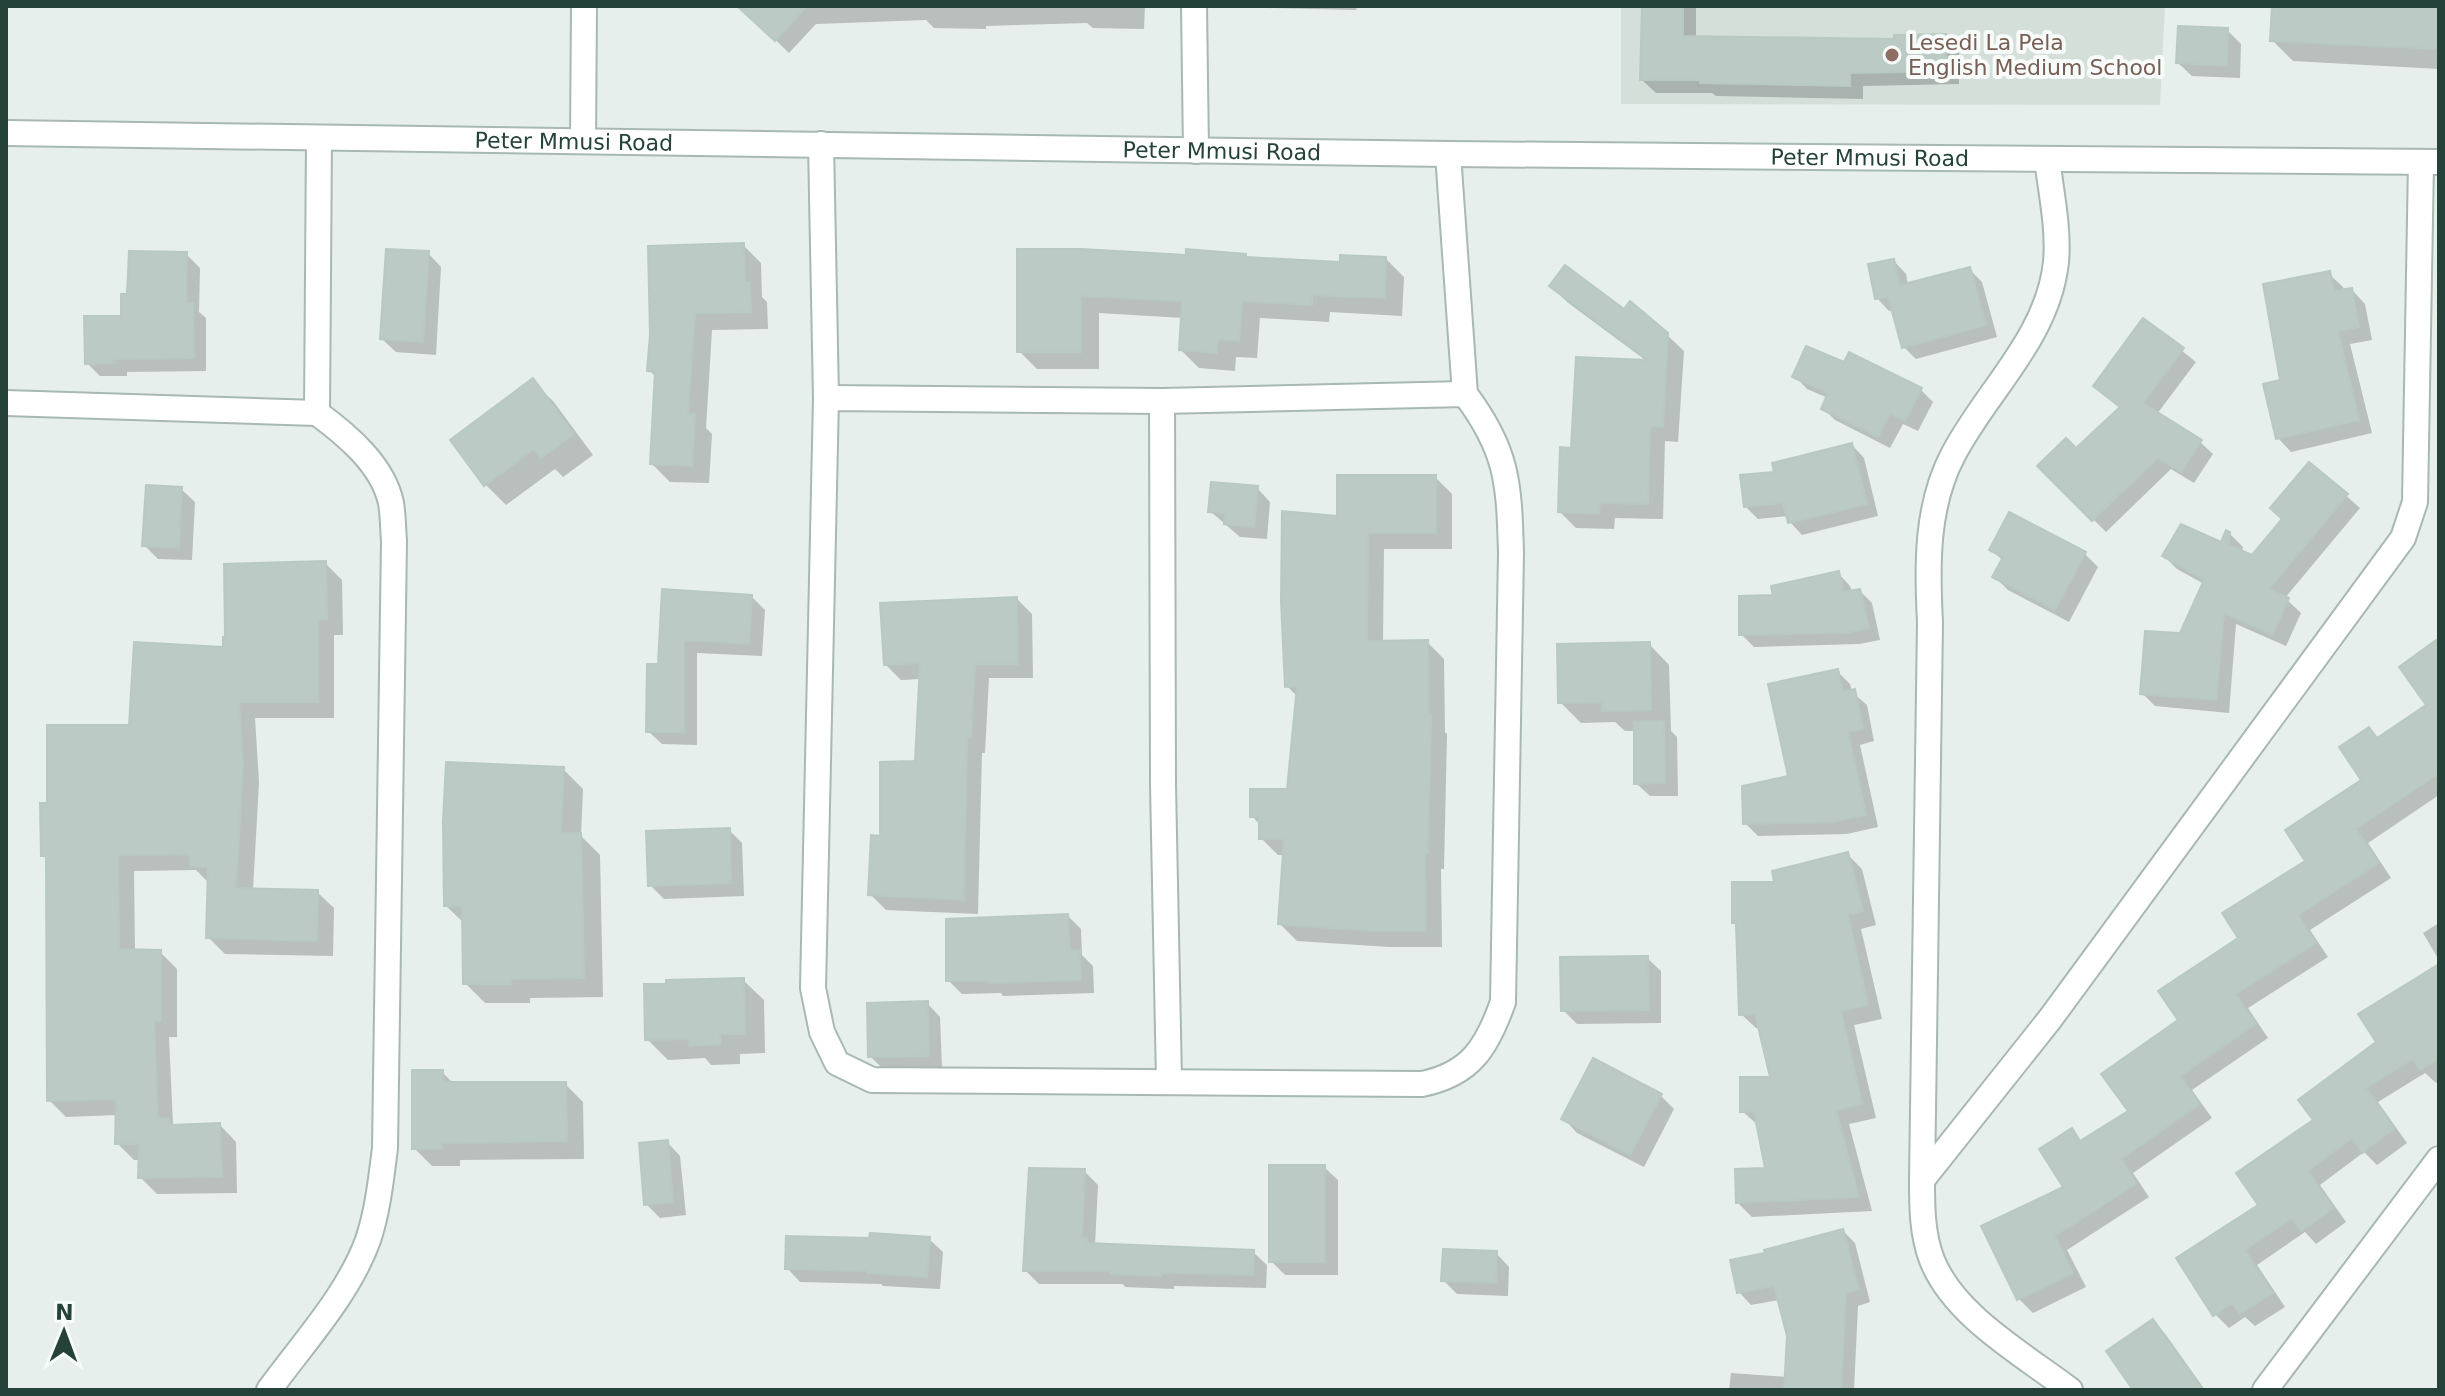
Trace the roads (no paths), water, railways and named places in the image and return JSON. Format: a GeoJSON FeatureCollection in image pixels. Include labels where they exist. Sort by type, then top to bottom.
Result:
{"type":"FeatureCollection","features":[{"type":"Feature","properties":{"kind":"street"},"geometry":{"type":"LineString","coordinates":[[583,140],[584,6]]}},
{"type":"Feature","properties":{"kind":"street"},"geometry":{"type":"LineString","coordinates":[[1194,6],[1196,151]]}},
{"type":"Feature","properties":{"kind":"street","name":"Peter Mmusi Road"},"geometry":{"type":"LineString","coordinates":[[6,133],[1196,151],[2430,162]]}},
{"type":"Feature","properties":{"kind":"street"},"geometry":{"type":"LineString","coordinates":[[317,413],[319,138]]}},
{"type":"Feature","properties":{"kind":"street"},"geometry":{"type":"LineString","coordinates":[[821,144],[826,398],[813,988],[822,1032],[837,1063],[872,1080],[1422,1084],[1441,1080],[1466,1065],[1489,1037],[1503,1002],[1511,541],[1508,486],[1500,455],[1486,423],[1465,394],[1448,154]]}},
{"type":"Feature","properties":{"kind":"street"},"geometry":{"type":"LineString","coordinates":[[2047,159],[2056,262],[2045,303],[2025,347],[1953,454],[1940,483],[1928,553],[1930,622],[1922,1180],[1923,1223],[1932,1260],[1952,1296],[1984,1326],[2070,1390]]}},
{"type":"Feature","properties":{"kind":"street"},"geometry":{"type":"LineString","coordinates":[[1922,1180],[2050,1019],[2403,538],[2415,502],[2430,162]]}},
{"type":"Feature","properties":{"kind":"street"},"geometry":{"type":"LineString","coordinates":[[826,398],[1162,401],[1465,394]]}},
{"type":"Feature","properties":{"kind":"street"},"geometry":{"type":"LineString","coordinates":[[1162,401],[1163,785],[1169,1081]]}},
{"type":"Feature","properties":{"kind":"street"},"geometry":{"type":"LineString","coordinates":[[6,403],[317,413],[344,433],[383,481],[391,502],[385,1148],[379,1194],[368,1239],[353,1272],[269,1390]]}},
{"type":"Feature","properties":{"kind":"street"},"geometry":{"type":"LineString","coordinates":[[2265,1390],[2439,1159]]}},
{"type":"Feature","properties":{"kind":"place","name":"Lesedi La Pela English Medium School"},"geometry":{"type":"Point","coordinates":[1892,55]}}]}
